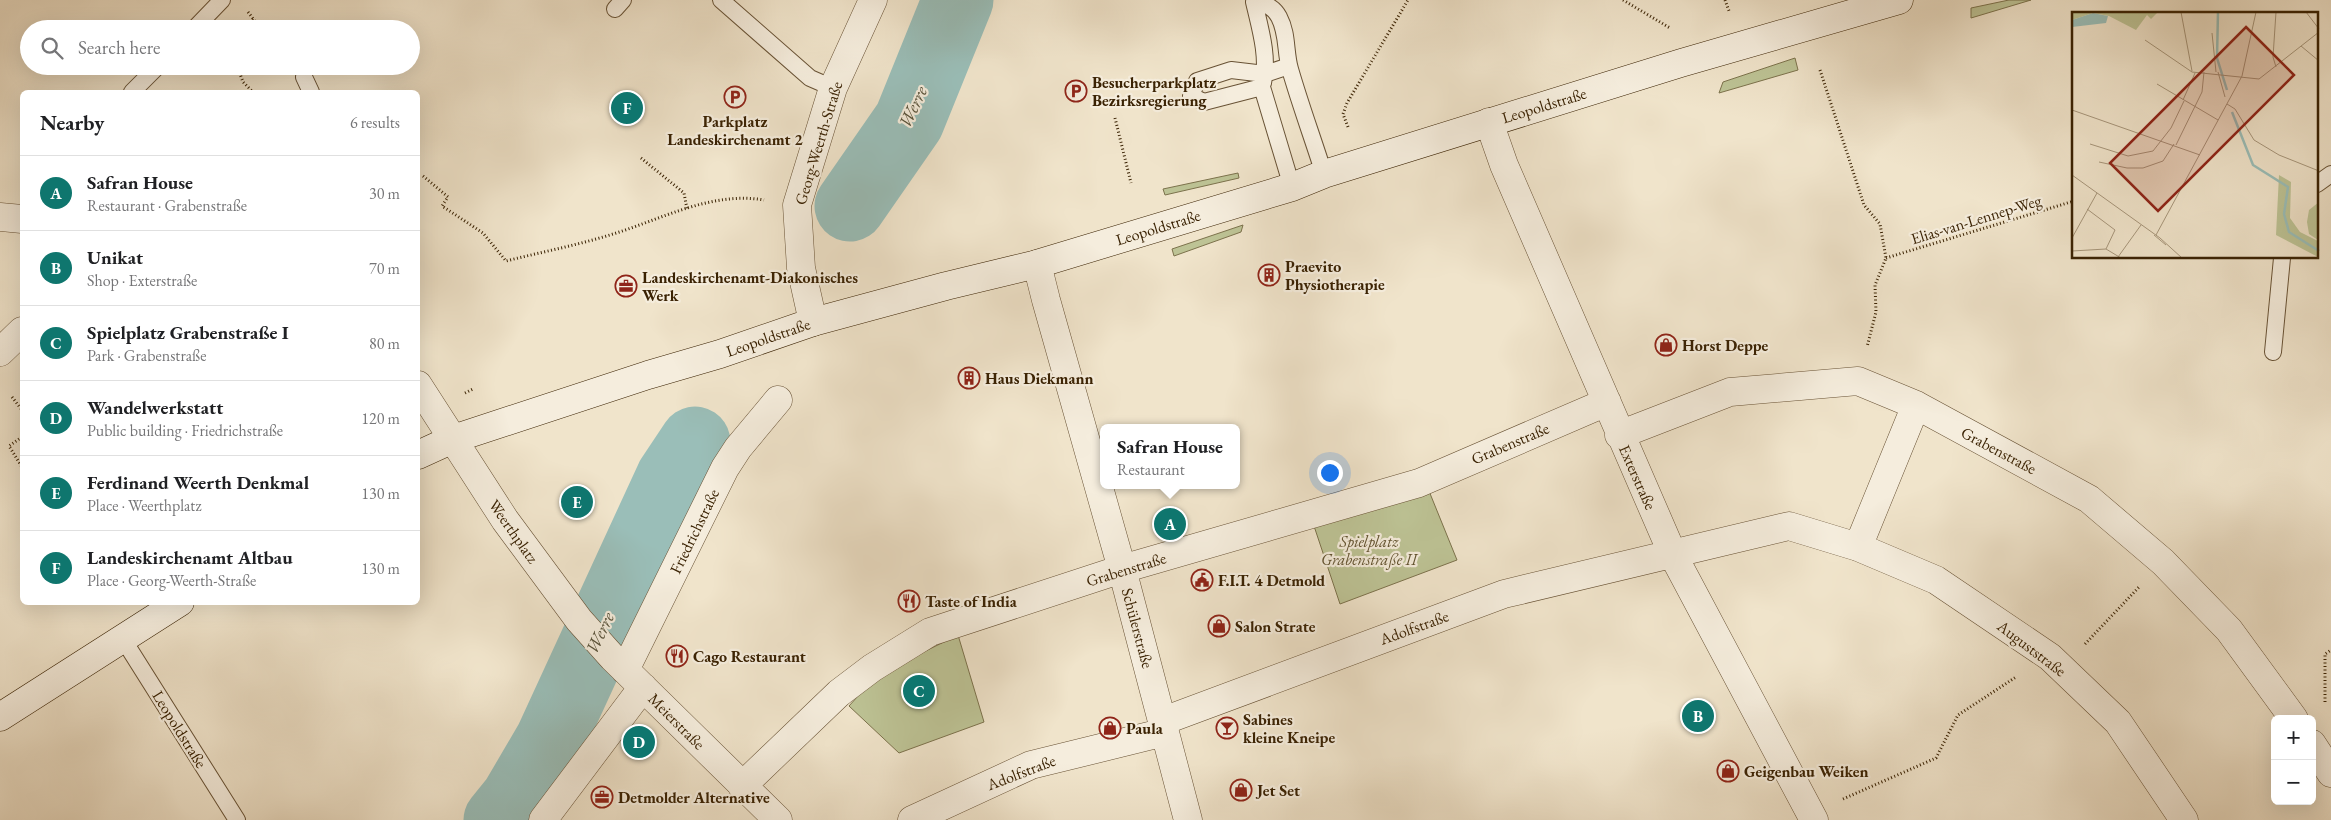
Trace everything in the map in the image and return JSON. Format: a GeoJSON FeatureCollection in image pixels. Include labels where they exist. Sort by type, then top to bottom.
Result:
{"type":"FeatureCollection","features":[{"type":"Feature","properties":{"kind":"street","name":"Georg-Weerth-Straße"},"geometry":{"type":"LineString","coordinates":[[813,322],[801,268],[797,205],[833,88],[873,0]]}},
{"type":"Feature","properties":{"kind":"street","name":"Leopoldstraße"},"geometry":{"type":"LineString","coordinates":[[420,454],[453,439],[648,375],[720,354],[813,322],[946,286],[1038,264],[1681,63],[1899,0]]}},
{"type":"Feature","properties":{"kind":"street","name":"Exterstraße"},"geometry":{"type":"LineString","coordinates":[[1489,122],[1504,165],[1607,402],[1619,435],[1673,555],[1812,817]]}},
{"type":"Feature","properties":{"kind":"street"},"geometry":{"type":"LineString","coordinates":[[0,217],[20,219]]}},
{"type":"Feature","properties":{"kind":"street","name":"Schülerstraße"},"geometry":{"type":"LineString","coordinates":[[1038,264],[1046,300],[1122,569],[1188,820]]}},
{"type":"Feature","properties":{"kind":"street"},"geometry":{"type":"LineString","coordinates":[[0,352],[20,333]]}},
{"type":"Feature","properties":{"kind":"street","name":"Grabenstraße"},"geometry":{"type":"LineString","coordinates":[[1619,435],[1730,392],[1858,381],[1916,405],[2089,499],[2162,562],[2229,630],[2291,715]]}},
{"type":"Feature","properties":{"kind":"street","name":"Weerthplatz"},"geometry":{"type":"LineString","coordinates":[[420,388],[505,520],[579,620]]}},
{"type":"Feature","properties":{"kind":"street","name":"Friedrichstraße"},"geometry":{"type":"LineString","coordinates":[[543,820],[627,672],[725,468],[738,448],[778,400]]}},
{"type":"Feature","properties":{"kind":"street","name":"Grabenstraße"},"geometry":{"type":"LineString","coordinates":[[742,786],[839,693],[872,668],[930,632],[1122,569],[1419,483],[1607,402]]}},
{"type":"Feature","properties":{"kind":"street"},"geometry":{"type":"LineString","coordinates":[[1858,547],[1916,405]]}},
{"type":"Feature","properties":{"kind":"street","name":"Auguststraße"},"geometry":{"type":"LineString","coordinates":[[1673,555],[1788,526],[1858,547],[1936,580],[2056,663],[2118,722],[2184,820]]}},
{"type":"Feature","properties":{"kind":"street","name":"Adolfstraße"},"geometry":{"type":"LineString","coordinates":[[912,820],[1031,765],[1164,726],[1504,594],[1673,555]]}},
{"type":"Feature","properties":{"kind":"street"},"geometry":{"type":"LineString","coordinates":[[0,717],[175,605]]}},
{"type":"Feature","properties":{"kind":"street","name":"Meierstraße"},"geometry":{"type":"LineString","coordinates":[[579,620],[627,672],[778,820]]}},
{"type":"Feature","properties":{"kind":"street"},"geometry":{"type":"LineString","coordinates":[[2316,750],[2331,773]]}},
{"type":"Feature","properties":{"kind":"lane"},"geometry":{"type":"LineString","coordinates":[[203,20],[222,0]]}},
{"type":"Feature","properties":{"kind":"lane"},"geometry":{"type":"LineString","coordinates":[[721,0],[810,78],[833,88]]}},
{"type":"Feature","properties":{"kind":"lane"},"geometry":{"type":"LineString","coordinates":[[1292,186],[1264,81],[1263,44],[1254,2],[1264,3],[1279,16],[1288,44],[1289,66],[1324,174]]}},
{"type":"Feature","properties":{"kind":"lane"},"geometry":{"type":"LineString","coordinates":[[1264,81],[1289,66]]}},
{"type":"Feature","properties":{"kind":"lane"},"geometry":{"type":"LineString","coordinates":[[134,90],[149,75]]}},
{"type":"Feature","properties":{"kind":"lane"},"geometry":{"type":"LineString","coordinates":[[304,78],[310,90]]}},
{"type":"Feature","properties":{"kind":"lane"},"geometry":{"type":"LineString","coordinates":[[2318,183],[2331,174]]}},
{"type":"Feature","properties":{"kind":"lane"},"geometry":{"type":"LineString","coordinates":[[2273,352],[2282,259]]}},
{"type":"Feature","properties":{"kind":"lane","name":"Leopoldstraße"},"geometry":{"type":"LineString","coordinates":[[123,639],[238,820]]}},
{"type":"Feature","properties":{"kind":"path"},"geometry":{"type":"LineString","coordinates":[[1348,127],[1343,114],[1347,103],[1408,0]]}},
{"type":"Feature","properties":{"kind":"path"},"geometry":{"type":"LineString","coordinates":[[1623,0],[1670,28]]}},
{"type":"Feature","properties":{"kind":"path"},"geometry":{"type":"LineString","coordinates":[[1726,0],[1729,10]]}},
{"type":"Feature","properties":{"kind":"path"},"geometry":{"type":"LineString","coordinates":[[1820,70],[1864,205],[1880,224],[1886,258],[1875,285],[1876,312]]}},
{"type":"Feature","properties":{"kind":"path"},"geometry":{"type":"LineString","coordinates":[[240,75],[243,82],[251,90]]}},
{"type":"Feature","properties":{"kind":"path"},"geometry":{"type":"LineString","coordinates":[[1115,118],[1131,183]]}},
{"type":"Feature","properties":{"kind":"path"},"geometry":{"type":"LineString","coordinates":[[641,158],[684,194],[687,209]]}},
{"type":"Feature","properties":{"kind":"path"},"geometry":{"type":"LineString","coordinates":[[423,176],[448,197],[442,206],[483,233],[506,261],[612,234],[715,200],[744,196],[797,205]]}},
{"type":"Feature","properties":{"kind":"path","name":"Elias-van-Lennep-Weg"},"geometry":{"type":"LineString","coordinates":[[1886,258],[2072,202]]}},
{"type":"Feature","properties":{"kind":"path"},"geometry":{"type":"LineString","coordinates":[[12,397],[20,407]]}},
{"type":"Feature","properties":{"kind":"path"},"geometry":{"type":"LineString","coordinates":[[20,438],[9,446],[20,463]]}},
{"type":"Feature","properties":{"kind":"path"},"geometry":{"type":"LineString","coordinates":[[1812,817],[1936,758],[1958,715],[2003,684],[2056,663],[2162,562]]}},
{"type":"Feature","properties":{"kind":"path"},"geometry":{"type":"LineString","coordinates":[[2326,695],[2325,654],[2331,650]]}},
{"type":"Feature","properties":{"kind":"green space"},"geometry":{"type":"Polygon","coordinates":[[[2009,0],[2031,0],[1971,18],[1971,8],[2009,0]]]}},
{"type":"Feature","properties":{"kind":"green space"},"geometry":{"type":"Polygon","coordinates":[[[1795,58],[1798,70],[1719,93],[1723,82],[1795,58]]]}},
{"type":"Feature","properties":{"kind":"green space"},"geometry":{"type":"Polygon","coordinates":[[[1238,173],[1239,178],[1165,195],[1163,189],[1238,173]]]}},
{"type":"Feature","properties":{"kind":"green space"},"geometry":{"type":"Polygon","coordinates":[[[1243,225],[1241,232],[1174,256],[1172,249],[1243,225]]]}},
{"type":"Feature","properties":{"kind":"green space","name":"Spielplatz Grabenstraße II"},"geometry":{"type":"Polygon","coordinates":[[[1429,491],[1457,560],[1340,604],[1314,526],[1429,491]]]}},
{"type":"Feature","properties":{"kind":"green space"},"geometry":{"type":"Polygon","coordinates":[[[958,635],[984,722],[899,753],[849,706],[877,675],[958,635]]]}},
{"type":"Feature","properties":{"kind":"waterway","name":"Werre"},"geometry":{"type":"LineString","coordinates":[[850,206],[909,121],[958,0]]}},
{"type":"Feature","properties":{"kind":"waterway","name":"Werre"},"geometry":{"type":"LineString","coordinates":[[499,820],[516,799],[550,741],[671,478],[695,442]]}},
{"type":"Feature","properties":{"kind":"place","name":"Besucherparkplatz Bezirksregierung"},"geometry":{"type":"Point","coordinates":[1076,91]}},
{"type":"Feature","properties":{"kind":"place","name":"Parkplatz Landeskirchenamt 2"},"geometry":{"type":"Point","coordinates":[735,97]}},
{"type":"Feature","properties":{"kind":"place","name":"Landeskirchenamt Altbau"},"geometry":{"type":"Point","coordinates":[627,108]}},
{"type":"Feature","properties":{"kind":"place","name":"Praevito Physiotherapie"},"geometry":{"type":"Point","coordinates":[1269,275]}},
{"type":"Feature","properties":{"kind":"place","name":"Landeskirchenamt-Diakonisches Werk"},"geometry":{"type":"Point","coordinates":[626,286]}},
{"type":"Feature","properties":{"kind":"place","name":"Horst Deppe"},"geometry":{"type":"Point","coordinates":[1666,345]}},
{"type":"Feature","properties":{"kind":"place","name":"Haus Diekmann"},"geometry":{"type":"Point","coordinates":[969,378]}},
{"type":"Feature","properties":{"kind":"place","name":"Ferdinand Weerth Denkmal"},"geometry":{"type":"Point","coordinates":[577,502]}},
{"type":"Feature","properties":{"kind":"place","name":"Safran House"},"geometry":{"type":"Point","coordinates":[1170,524]}},
{"type":"Feature","properties":{"kind":"place","name":"F.I.T. 4 Detmold"},"geometry":{"type":"Point","coordinates":[1202,580]}},
{"type":"Feature","properties":{"kind":"place","name":"Taste of India"},"geometry":{"type":"Point","coordinates":[909,601]}},
{"type":"Feature","properties":{"kind":"place","name":"Salon Strate"},"geometry":{"type":"Point","coordinates":[1219,626]}},
{"type":"Feature","properties":{"kind":"place","name":"Cago Restaurant"},"geometry":{"type":"Point","coordinates":[677,656]}},
{"type":"Feature","properties":{"kind":"place","name":"Spielplatz Grabenstraße I"},"geometry":{"type":"Point","coordinates":[919,691]}},
{"type":"Feature","properties":{"kind":"place","name":"Unikat"},"geometry":{"type":"Point","coordinates":[1698,716]}},
{"type":"Feature","properties":{"kind":"place","name":"Paula"},"geometry":{"type":"Point","coordinates":[1110,728]}},
{"type":"Feature","properties":{"kind":"place","name":"Sabines kleine Kneipe"},"geometry":{"type":"Point","coordinates":[1227,728]}},
{"type":"Feature","properties":{"kind":"place","name":"Wandelwerkstatt"},"geometry":{"type":"Point","coordinates":[639,742]}},
{"type":"Feature","properties":{"kind":"place","name":"Geigenbau Weiken"},"geometry":{"type":"Point","coordinates":[1728,771]}},
{"type":"Feature","properties":{"kind":"place","name":"Jet Set"},"geometry":{"type":"Point","coordinates":[1241,790]}},
{"type":"Feature","properties":{"kind":"place","name":"Detmolder Alternative"},"geometry":{"type":"Point","coordinates":[602,797]}}]}
